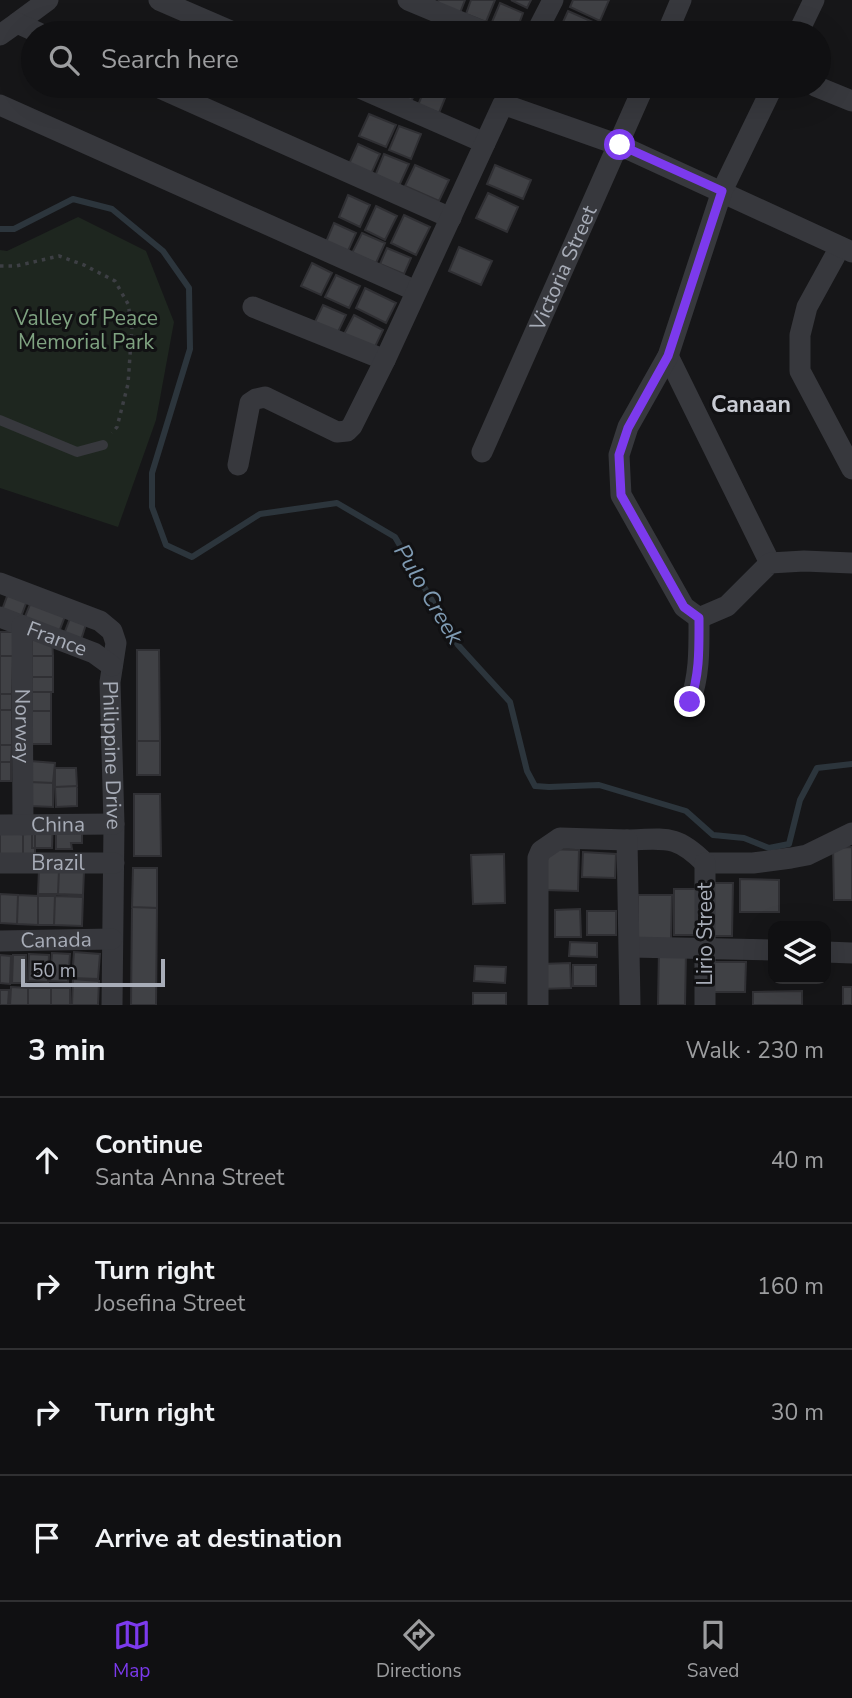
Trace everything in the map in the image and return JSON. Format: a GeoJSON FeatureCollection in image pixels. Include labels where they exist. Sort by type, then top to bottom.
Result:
{"type":"FeatureCollection","features":[{"type":"Feature","properties":{"kind":"street"},"geometry":{"type":"LineString","coordinates":[[8,29],[48,0]]}},
{"type":"Feature","properties":{"kind":"street"},"geometry":{"type":"LineString","coordinates":[[159,0],[207,21]]}},
{"type":"Feature","properties":{"kind":"street"},"geometry":{"type":"LineString","coordinates":[[408,0],[458,21]]}},
{"type":"Feature","properties":{"kind":"street"},"geometry":{"type":"LineString","coordinates":[[542,21],[553,0]]}},
{"type":"Feature","properties":{"kind":"street"},"geometry":{"type":"LineString","coordinates":[[672,21],[681,0]]}},
{"type":"Feature","properties":{"kind":"street"},"geometry":{"type":"LineString","coordinates":[[804,21],[814,0]]}},
{"type":"Feature","properties":{"kind":"street"},"geometry":{"type":"LineString","coordinates":[[831,93],[852,101]]}},
{"type":"Feature","properties":{"kind":"street"},"geometry":{"type":"LineString","coordinates":[[182,98],[451,218]]}},
{"type":"Feature","properties":{"kind":"street"},"geometry":{"type":"LineString","coordinates":[[382,98],[485,143]]}},
{"type":"Feature","properties":{"kind":"street"},"geometry":{"type":"LineString","coordinates":[[238,466],[250,403],[256,399],[265,397],[337,432],[347,431],[352,426],[506,98]]}},
{"type":"Feature","properties":{"kind":"street"},"geometry":{"type":"LineString","coordinates":[[514,98],[846,249],[807,307],[800,335],[800,371],[852,469]]}},
{"type":"Feature","properties":{"kind":"street","name":"Victoria Street"},"geometry":{"type":"LineString","coordinates":[[482,452],[640,98]]}},
{"type":"Feature","properties":{"kind":"street"},"geometry":{"type":"LineString","coordinates":[[699,618],[684,607],[621,495],[619,455],[628,428],[668,356],[722,191],[767,98]]}},
{"type":"Feature","properties":{"kind":"street"},"geometry":{"type":"LineString","coordinates":[[0,105],[416,290]]}},
{"type":"Feature","properties":{"kind":"street"},"geometry":{"type":"LineString","coordinates":[[253,307],[385,360]]}},
{"type":"Feature","properties":{"kind":"street"},"geometry":{"type":"LineString","coordinates":[[668,356],[770,563]]}},
{"type":"Feature","properties":{"kind":"street"},"geometry":{"type":"LineString","coordinates":[[699,618],[727,606],[770,563],[852,563]]}},
{"type":"Feature","properties":{"kind":"street","name":"Philippine Drive"},"geometry":{"type":"LineString","coordinates":[[0,583],[100,621],[112,631],[116,643],[110,682],[114,824],[112,1005]]}},
{"type":"Feature","properties":{"kind":"street","name":"France"},"geometry":{"type":"LineString","coordinates":[[0,617],[94,653],[112,666]]}},
{"type":"Feature","properties":{"kind":"street"},"geometry":{"type":"LineString","coordinates":[[690,702],[699,665],[699,618]]}},
{"type":"Feature","properties":{"kind":"street","name":"Norway"},"geometry":{"type":"LineString","coordinates":[[22,626],[23,825]]}},
{"type":"Feature","properties":{"kind":"street","name":"China"},"geometry":{"type":"LineString","coordinates":[[0,825],[114,824]]}},
{"type":"Feature","properties":{"kind":"street"},"geometry":{"type":"LineString","coordinates":[[538,1005],[537,867],[541,851],[560,838],[671,839],[689,847],[705,863],[753,863],[807,855],[852,832]]}},
{"type":"Feature","properties":{"kind":"street"},"geometry":{"type":"LineString","coordinates":[[627,840],[630,1005]]}},
{"type":"Feature","properties":{"kind":"street","name":"Brazil"},"geometry":{"type":"LineString","coordinates":[[0,863],[114,863]]}},
{"type":"Feature","properties":{"kind":"street","name":"Lirio Street"},"geometry":{"type":"LineString","coordinates":[[705,863],[705,1005]]}},
{"type":"Feature","properties":{"kind":"street","name":"Canada"},"geometry":{"type":"LineString","coordinates":[[0,941],[112,939]]}},
{"type":"Feature","properties":{"kind":"street"},"geometry":{"type":"LineString","coordinates":[[630,947],[768,950]]}},
{"type":"Feature","properties":{"kind":"street"},"geometry":{"type":"LineString","coordinates":[[831,952],[852,953]]}},
{"type":"Feature","properties":{"kind":"lane"},"geometry":{"type":"LineString","coordinates":[[0,420],[77,452],[103,445]]}},
{"type":"Feature","properties":{"kind":"path"},"geometry":{"type":"LineString","coordinates":[[0,266],[16,267],[59,256],[115,281],[128,304],[132,327],[128,384],[117,427],[103,445]]}},
{"type":"Feature","properties":{"kind":"green space","name":"Valley of Peace Memorial Park"},"geometry":{"type":"Polygon","coordinates":[[[78,217],[146,251],[174,322],[156,420],[118,527],[0,488],[0,250],[7,251],[78,217]]]}},
{"type":"Feature","properties":{"kind":"building"},"geometry":{"type":"Polygon","coordinates":[[[439,0],[465,0],[460,13],[437,3],[439,0]]]}},
{"type":"Feature","properties":{"kind":"building"},"geometry":{"type":"Polygon","coordinates":[[[471,0],[495,0],[486,21],[466,14],[471,0]]]}},
{"type":"Feature","properties":{"kind":"building"},"geometry":{"type":"Polygon","coordinates":[[[511,0],[531,0],[527,8],[511,0]]]}},
{"type":"Feature","properties":{"kind":"building"},"geometry":{"type":"Polygon","coordinates":[[[573,0],[609,0],[600,21],[570,7],[573,0]]]}},
{"type":"Feature","properties":{"kind":"building"},"geometry":{"type":"Polygon","coordinates":[[[500,3],[523,13],[520,21],[492,21],[500,3]]]}},
{"type":"Feature","properties":{"kind":"building"},"geometry":{"type":"Polygon","coordinates":[[[568,11],[591,21],[563,21],[568,11]]]}},
{"type":"Feature","properties":{"kind":"building"},"geometry":{"type":"Polygon","coordinates":[[[421,98],[445,98],[439,113],[418,105],[421,98]]]}},
{"type":"Feature","properties":{"kind":"building"},"geometry":{"type":"Polygon","coordinates":[[[369,114],[396,125],[386,147],[359,136],[369,114]]]}},
{"type":"Feature","properties":{"kind":"building"},"geometry":{"type":"Polygon","coordinates":[[[399,126],[421,134],[411,159],[389,150],[399,126]]]}},
{"type":"Feature","properties":{"kind":"building"},"geometry":{"type":"Polygon","coordinates":[[[358,144],[380,154],[371,174],[349,164],[358,144]]]}},
{"type":"Feature","properties":{"kind":"building"},"geometry":{"type":"Polygon","coordinates":[[[384,154],[409,164],[399,186],[375,176],[384,154]]]}},
{"type":"Feature","properties":{"kind":"building"},"geometry":{"type":"Polygon","coordinates":[[[415,165],[449,180],[439,201],[405,186],[415,165]]]}},
{"type":"Feature","properties":{"kind":"building"},"geometry":{"type":"Polygon","coordinates":[[[495,165],[531,180],[523,199],[487,184],[495,165]]]}},
{"type":"Feature","properties":{"kind":"building"},"geometry":{"type":"Polygon","coordinates":[[[488,193],[518,207],[507,232],[476,218],[488,193]]]}},
{"type":"Feature","properties":{"kind":"building"},"geometry":{"type":"Polygon","coordinates":[[[348,195],[370,205],[360,227],[339,217],[348,195]]]}},
{"type":"Feature","properties":{"kind":"building"},"geometry":{"type":"Polygon","coordinates":[[[376,206],[397,216],[385,240],[365,230],[376,206]]]}},
{"type":"Feature","properties":{"kind":"building"},"geometry":{"type":"Polygon","coordinates":[[[404,215],[430,227],[416,255],[391,243],[404,215]]]}},
{"type":"Feature","properties":{"kind":"building"},"geometry":{"type":"Polygon","coordinates":[[[334,223],[356,233],[348,251],[326,242],[334,223]]]}},
{"type":"Feature","properties":{"kind":"building"},"geometry":{"type":"Polygon","coordinates":[[[362,233],[385,243],[376,263],[352,253],[362,233]]]}},
{"type":"Feature","properties":{"kind":"building"},"geometry":{"type":"Polygon","coordinates":[[[459,247],[492,261],[481,285],[449,271],[459,247]]]}},
{"type":"Feature","properties":{"kind":"building"},"geometry":{"type":"Polygon","coordinates":[[[387,248],[411,258],[404,274],[380,264],[387,248]]]}},
{"type":"Feature","properties":{"kind":"building"},"geometry":{"type":"Polygon","coordinates":[[[312,263],[332,273],[321,295],[301,286],[312,263]]]}},
{"type":"Feature","properties":{"kind":"building"},"geometry":{"type":"Polygon","coordinates":[[[336,275],[360,286],[349,308],[325,297],[336,275]]]}},
{"type":"Feature","properties":{"kind":"building"},"geometry":{"type":"Polygon","coordinates":[[[365,288],[396,303],[386,323],[356,308],[365,288]]]}},
{"type":"Feature","properties":{"kind":"building"},"geometry":{"type":"Polygon","coordinates":[[[323,305],[346,315],[337,334],[314,324],[323,305]]]}},
{"type":"Feature","properties":{"kind":"building"},"geometry":{"type":"Polygon","coordinates":[[[354,315],[383,330],[373,351],[343,336],[354,315]]]}},
{"type":"Feature","properties":{"kind":"building"},"geometry":{"type":"Polygon","coordinates":[[[10,588],[29,595],[21,617],[2,610],[10,588]]]}},
{"type":"Feature","properties":{"kind":"building"},"geometry":{"type":"Polygon","coordinates":[[[33,597],[67,611],[59,632],[24,619],[33,597]]]}},
{"type":"Feature","properties":{"kind":"building"},"geometry":{"type":"Polygon","coordinates":[[[72,613],[88,618],[81,640],[64,634],[72,613]]]}},
{"type":"Feature","properties":{"kind":"building"},"geometry":{"type":"Polygon","coordinates":[[[0,632],[13,632],[13,656],[0,656],[0,632]]]}},
{"type":"Feature","properties":{"kind":"building"},"geometry":{"type":"Polygon","coordinates":[[[52,638],[53,656],[32,656],[32,639],[52,638]]]}},
{"type":"Feature","properties":{"kind":"building"},"geometry":{"type":"Polygon","coordinates":[[[137,650],[159,650],[160,741],[137,741],[137,650]]]}},
{"type":"Feature","properties":{"kind":"building"},"geometry":{"type":"Polygon","coordinates":[[[0,656],[13,656],[12,694],[0,694],[0,656]]]}},
{"type":"Feature","properties":{"kind":"building"},"geometry":{"type":"Polygon","coordinates":[[[32,656],[53,656],[53,677],[32,677],[32,656]]]}},
{"type":"Feature","properties":{"kind":"building"},"geometry":{"type":"Polygon","coordinates":[[[32,677],[53,677],[53,692],[32,692],[32,677]]]}},
{"type":"Feature","properties":{"kind":"building"},"geometry":{"type":"Polygon","coordinates":[[[32,692],[51,692],[51,711],[32,711],[32,692]]]}},
{"type":"Feature","properties":{"kind":"building"},"geometry":{"type":"Polygon","coordinates":[[[0,694],[12,694],[12,710],[0,710],[0,694]]]}},
{"type":"Feature","properties":{"kind":"building"},"geometry":{"type":"Polygon","coordinates":[[[0,710],[12,710],[12,745],[0,745],[0,710]]]}},
{"type":"Feature","properties":{"kind":"building"},"geometry":{"type":"Polygon","coordinates":[[[32,711],[51,711],[51,744],[32,744],[32,711]]]}},
{"type":"Feature","properties":{"kind":"building"},"geometry":{"type":"Polygon","coordinates":[[[137,741],[160,741],[160,775],[137,775],[137,741]]]}},
{"type":"Feature","properties":{"kind":"building"},"geometry":{"type":"Polygon","coordinates":[[[0,745],[12,745],[11,762],[0,762],[0,745]]]}},
{"type":"Feature","properties":{"kind":"building"},"geometry":{"type":"Polygon","coordinates":[[[30,761],[55,763],[53,783],[29,782],[30,761]]]}},
{"type":"Feature","properties":{"kind":"building"},"geometry":{"type":"Polygon","coordinates":[[[0,762],[11,762],[11,781],[0,781],[0,762]]]}},
{"type":"Feature","properties":{"kind":"building"},"geometry":{"type":"Polygon","coordinates":[[[55,768],[76,768],[77,786],[55,787],[55,768]]]}},
{"type":"Feature","properties":{"kind":"building"},"geometry":{"type":"Polygon","coordinates":[[[30,782],[53,783],[53,807],[30,806],[30,782]]]}},
{"type":"Feature","properties":{"kind":"building"},"geometry":{"type":"Polygon","coordinates":[[[77,786],[77,806],[56,807],[55,787],[77,786]]]}},
{"type":"Feature","properties":{"kind":"building"},"geometry":{"type":"Polygon","coordinates":[[[134,794],[160,794],[161,856],[134,856],[134,794]]]}},
{"type":"Feature","properties":{"kind":"building"},"geometry":{"type":"Polygon","coordinates":[[[32,820],[53,820],[52,848],[32,848],[32,820]]]}},
{"type":"Feature","properties":{"kind":"building"},"geometry":{"type":"Polygon","coordinates":[[[82,822],[82,843],[71,843],[72,849],[56,849],[56,823],[82,822]]]}},
{"type":"Feature","properties":{"kind":"building"},"geometry":{"type":"Polygon","coordinates":[[[0,832],[23,832],[23,858],[0,858],[0,832]]]}},
{"type":"Feature","properties":{"kind":"building"},"geometry":{"type":"Polygon","coordinates":[[[23,832],[35,832],[35,858],[23,858],[23,832]]]}},
{"type":"Feature","properties":{"kind":"building"},"geometry":{"type":"Polygon","coordinates":[[[852,847],[852,900],[834,900],[833,848],[852,847]]]}},
{"type":"Feature","properties":{"kind":"building"},"geometry":{"type":"Polygon","coordinates":[[[545,849],[579,850],[578,891],[544,890],[545,849]]]}},
{"type":"Feature","properties":{"kind":"building"},"geometry":{"type":"Polygon","coordinates":[[[583,852],[616,854],[615,878],[582,877],[583,852]]]}},
{"type":"Feature","properties":{"kind":"building"},"geometry":{"type":"Polygon","coordinates":[[[504,854],[505,903],[473,904],[471,855],[504,854]]]}},
{"type":"Feature","properties":{"kind":"building"},"geometry":{"type":"Polygon","coordinates":[[[133,868],[157,868],[157,908],[132,907],[133,868]]]}},
{"type":"Feature","properties":{"kind":"building"},"geometry":{"type":"Polygon","coordinates":[[[39,869],[59,870],[58,894],[38,894],[39,869]]]}},
{"type":"Feature","properties":{"kind":"building"},"geometry":{"type":"Polygon","coordinates":[[[59,870],[84,871],[83,895],[58,894],[59,870]]]}},
{"type":"Feature","properties":{"kind":"building"},"geometry":{"type":"Polygon","coordinates":[[[740,879],[779,880],[779,912],[740,912],[740,879]]]}},
{"type":"Feature","properties":{"kind":"building"},"geometry":{"type":"Polygon","coordinates":[[[710,883],[733,883],[732,936],[709,936],[710,883]]]}},
{"type":"Feature","properties":{"kind":"building"},"geometry":{"type":"Polygon","coordinates":[[[674,889],[698,889],[698,935],[674,935],[674,889]]]}},
{"type":"Feature","properties":{"kind":"building"},"geometry":{"type":"Polygon","coordinates":[[[0,894],[18,895],[17,924],[0,923],[0,894]]]}},
{"type":"Feature","properties":{"kind":"building"},"geometry":{"type":"Polygon","coordinates":[[[18,895],[38,896],[38,925],[17,924],[18,895]]]}},
{"type":"Feature","properties":{"kind":"building"},"geometry":{"type":"Polygon","coordinates":[[[638,895],[672,895],[671,940],[638,940],[638,895]]]}},
{"type":"Feature","properties":{"kind":"building"},"geometry":{"type":"Polygon","coordinates":[[[38,896],[55,896],[54,925],[38,925],[38,896]]]}},
{"type":"Feature","properties":{"kind":"building"},"geometry":{"type":"Polygon","coordinates":[[[55,896],[83,897],[82,926],[54,925],[55,896]]]}},
{"type":"Feature","properties":{"kind":"building"},"geometry":{"type":"Polygon","coordinates":[[[132,907],[157,908],[156,1005],[131,1005],[132,907]]]}},
{"type":"Feature","properties":{"kind":"building"},"geometry":{"type":"Polygon","coordinates":[[[580,909],[581,937],[555,937],[555,910],[580,909]]]}},
{"type":"Feature","properties":{"kind":"building"},"geometry":{"type":"Polygon","coordinates":[[[587,911],[616,911],[616,935],[587,935],[587,911]]]}},
{"type":"Feature","properties":{"kind":"building"},"geometry":{"type":"Polygon","coordinates":[[[570,942],[597,943],[597,957],[569,956],[570,942]]]}},
{"type":"Feature","properties":{"kind":"building"},"geometry":{"type":"Polygon","coordinates":[[[659,950],[686,951],[685,1005],[658,1005],[659,950]]]}},
{"type":"Feature","properties":{"kind":"building"},"geometry":{"type":"Polygon","coordinates":[[[74,952],[100,954],[98,979],[72,978],[74,952]]]}},
{"type":"Feature","properties":{"kind":"building"},"geometry":{"type":"Polygon","coordinates":[[[52,953],[70,954],[68,982],[50,981],[52,953]]]}},
{"type":"Feature","properties":{"kind":"building"},"geometry":{"type":"Polygon","coordinates":[[[29,954],[49,955],[48,982],[28,981],[29,954]]]}},
{"type":"Feature","properties":{"kind":"building"},"geometry":{"type":"Polygon","coordinates":[[[0,955],[11,956],[10,984],[0,983],[0,955]]]}},
{"type":"Feature","properties":{"kind":"building"},"geometry":{"type":"Polygon","coordinates":[[[13,955],[26,955],[26,983],[12,983],[13,955]]]}},
{"type":"Feature","properties":{"kind":"building"},"geometry":{"type":"Polygon","coordinates":[[[712,962],[746,962],[745,992],[712,992],[712,962]]]}},
{"type":"Feature","properties":{"kind":"building"},"geometry":{"type":"Polygon","coordinates":[[[570,963],[571,988],[542,989],[541,964],[570,963]]]}},
{"type":"Feature","properties":{"kind":"building"},"geometry":{"type":"Polygon","coordinates":[[[573,965],[596,965],[596,986],[573,986],[573,965]]]}},
{"type":"Feature","properties":{"kind":"building"},"geometry":{"type":"Polygon","coordinates":[[[475,966],[506,967],[505,983],[474,981],[475,966]]]}},
{"type":"Feature","properties":{"kind":"building"},"geometry":{"type":"Polygon","coordinates":[[[73,979],[99,981],[98,1005],[72,1005],[73,979]]]}},
{"type":"Feature","properties":{"kind":"building"},"geometry":{"type":"Polygon","coordinates":[[[11,987],[28,988],[28,1005],[10,1005],[11,987]]]}},
{"type":"Feature","properties":{"kind":"building"},"geometry":{"type":"Polygon","coordinates":[[[843,987],[852,987],[852,1005],[843,1005],[843,987]]]}},
{"type":"Feature","properties":{"kind":"building"},"geometry":{"type":"Polygon","coordinates":[[[28,988],[51,988],[51,1005],[28,1005],[28,988]]]}},
{"type":"Feature","properties":{"kind":"building"},"geometry":{"type":"Polygon","coordinates":[[[51,988],[70,988],[70,1005],[51,1005],[51,988]]]}},
{"type":"Feature","properties":{"kind":"building"},"geometry":{"type":"Polygon","coordinates":[[[0,990],[9,990],[8,1005],[0,1005],[0,990]]]}},
{"type":"Feature","properties":{"kind":"building"},"geometry":{"type":"Polygon","coordinates":[[[802,991],[802,1005],[753,1005],[753,992],[802,991]]]}},
{"type":"Feature","properties":{"kind":"building"},"geometry":{"type":"Polygon","coordinates":[[[473,993],[506,993],[506,1005],[473,1005],[473,993]]]}},
{"type":"Feature","properties":{"kind":"waterway","name":"Pulo Creek"},"geometry":{"type":"LineString","coordinates":[[0,229],[14,229],[73,199],[112,209],[163,251],[189,288],[190,349],[152,473],[152,507],[166,545],[192,557],[260,514],[337,503],[395,537],[458,645],[510,702],[527,771],[535,786],[599,785],[686,811],[713,835],[744,838],[769,848],[789,844],[800,800],[817,768],[852,764]]}},
{"type":"Feature","properties":{"kind":"district","name":"Canaan"},"geometry":{"type":"Point","coordinates":[751,404]}},
{"type":"Feature","properties":{"kind":"route"},"geometry":{"type":"LineString","coordinates":[[620,145],[722,191],[668,356],[628,428],[619,455],[621,495],[684,607],[699,618],[699,665],[690,702]]}}]}
